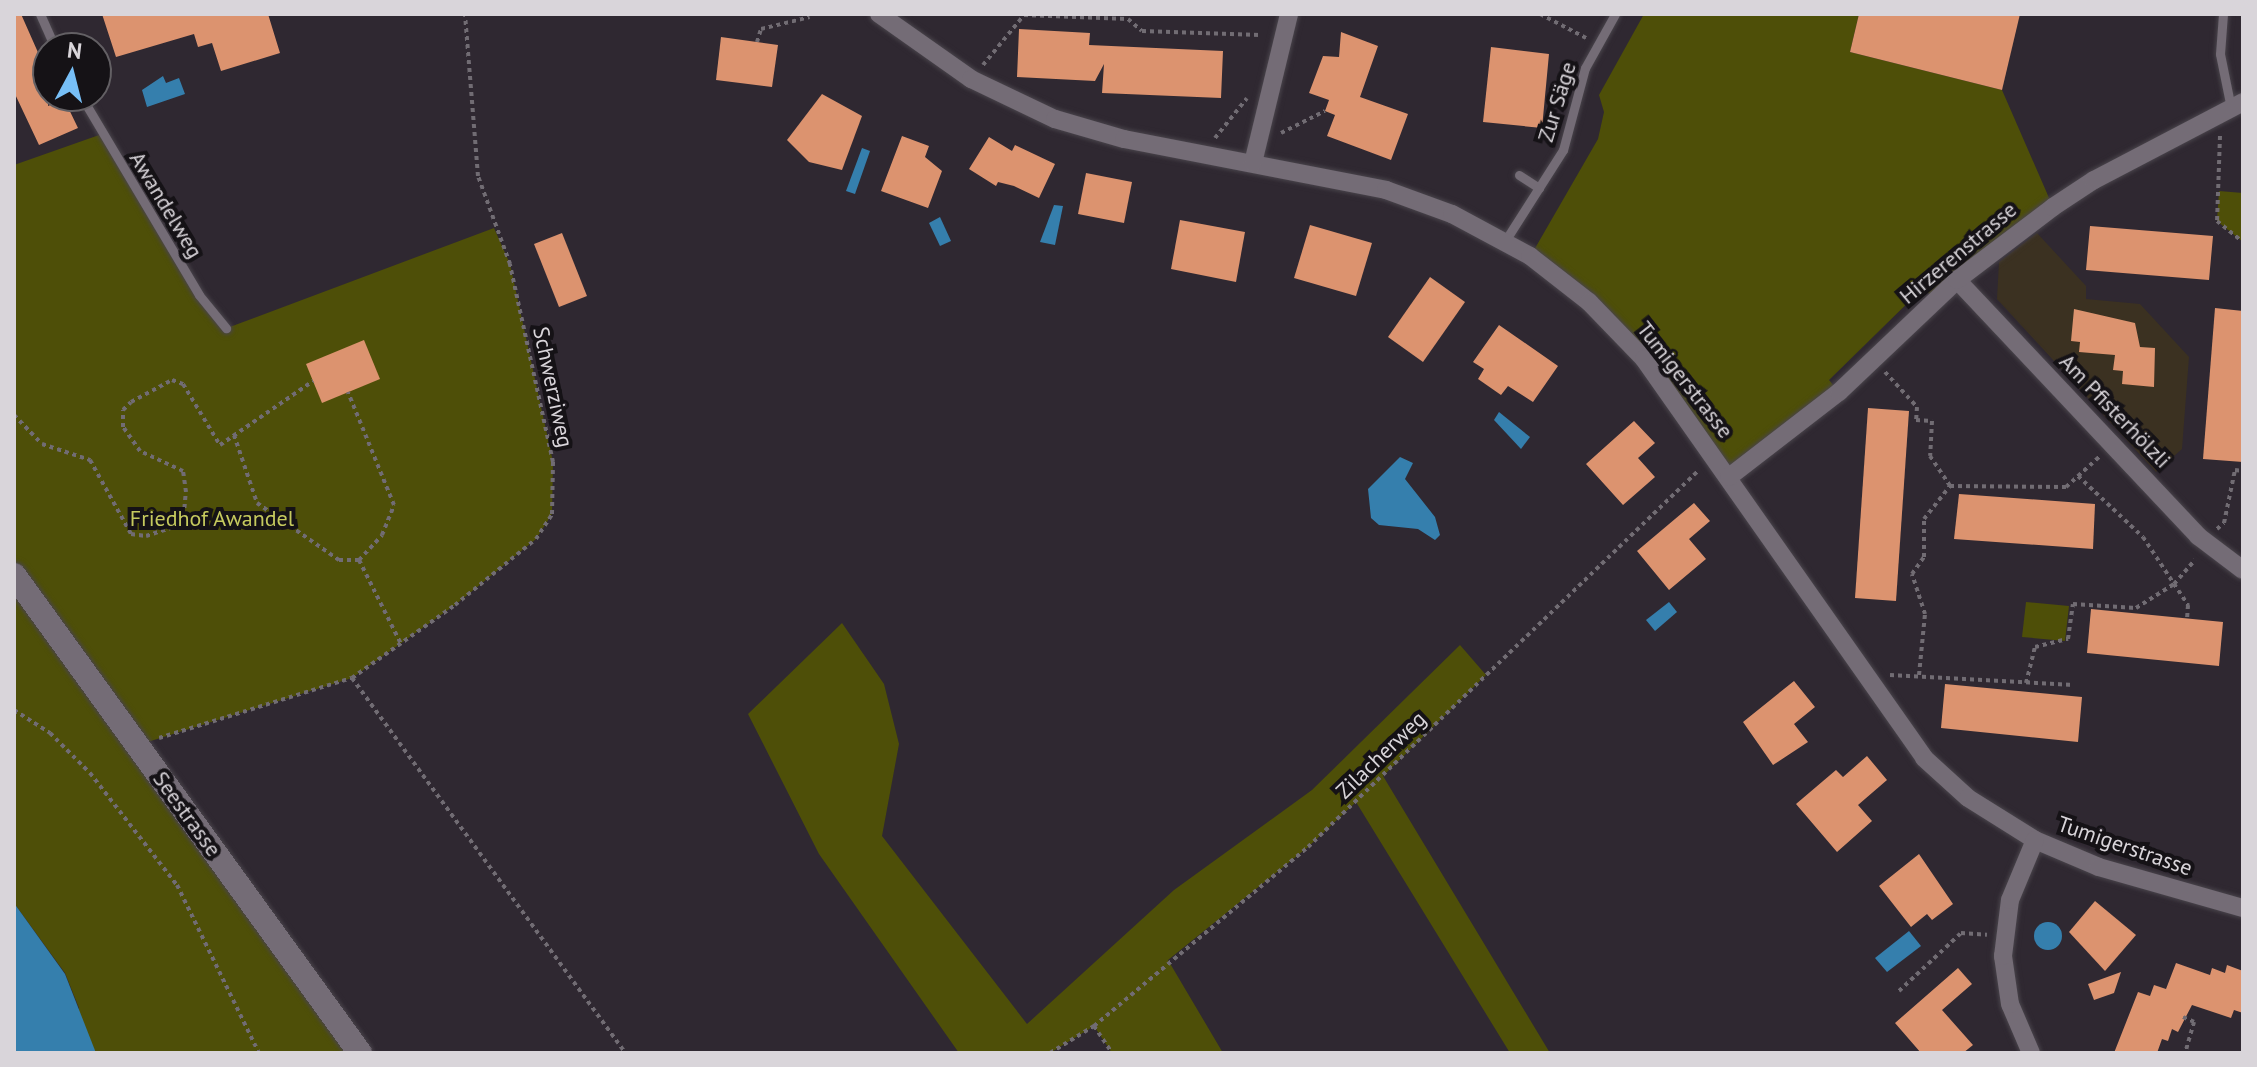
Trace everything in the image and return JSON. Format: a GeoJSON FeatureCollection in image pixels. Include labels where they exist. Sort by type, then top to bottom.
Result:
{"type":"FeatureCollection","features":[{"type":"Feature","properties":{"kind":"street","name":"Tumigerstrasse"},"geometry":{"type":"LineString","coordinates":[[879,14],[971,79],[1055,119],[1201,155],[1386,190],[1452,214],[1505,241],[1600,314],[1644,359],[1729,477],[1864,680],[1924,758],[1968,798],[2035,840],[2099,867],[2243,908]]}},
{"type":"Feature","properties":{"kind":"street"},"geometry":{"type":"LineString","coordinates":[[1253,163],[1289,14]]}},
{"type":"Feature","properties":{"kind":"street","name":"Hirzerenstrasse"},"geometry":{"type":"LineString","coordinates":[[1729,477],[1873,359],[1957,280],[2094,180],[2231,108]]}},
{"type":"Feature","properties":{"kind":"street","name":"Am Pfisterhölzli"},"geometry":{"type":"LineString","coordinates":[[1957,280],[2206,544],[2243,570]]}},
{"type":"Feature","properties":{"kind":"street","name":"Seestrasse"},"geometry":{"type":"LineString","coordinates":[[14,575],[360,1053]]}},
{"type":"Feature","properties":{"kind":"street"},"geometry":{"type":"LineString","coordinates":[[2031,1053],[2010,1004],[2005,937],[2010,900],[2035,840]]}},
{"type":"Feature","properties":{"kind":"lane","name":"Zur Säge"},"geometry":{"type":"LineString","coordinates":[[1505,241],[1563,150],[1595,43],[1615,14]]}},
{"type":"Feature","properties":{"kind":"lane"},"geometry":{"type":"LineString","coordinates":[[2223,14],[2220,54],[2231,108]]}},
{"type":"Feature","properties":{"kind":"lane","name":"Awandelweg"},"geometry":{"type":"LineString","coordinates":[[90,112],[199,295],[226,328]]}},
{"type":"Feature","properties":{"kind":"lane"},"geometry":{"type":"LineString","coordinates":[[1519,175],[1539,188]]}},
{"type":"Feature","properties":{"kind":"path","name":"Schwerziweg"},"geometry":{"type":"LineString","coordinates":[[137,745],[352,678],[401,644],[536,539],[552,514],[555,486],[510,264],[478,176],[465,14]]}},
{"type":"Feature","properties":{"kind":"path"},"geometry":{"type":"LineString","coordinates":[[1540,14],[1595,43]]}},
{"type":"Feature","properties":{"kind":"path"},"geometry":{"type":"LineString","coordinates":[[971,79],[1024,15],[1128,17],[1142,31],[1260,35]]}},
{"type":"Feature","properties":{"kind":"path"},"geometry":{"type":"LineString","coordinates":[[757,42],[761,29],[810,17]]}},
{"type":"Feature","properties":{"kind":"path"},"geometry":{"type":"LineString","coordinates":[[1264,24],[1260,35],[1265,44]]}},
{"type":"Feature","properties":{"kind":"path"},"geometry":{"type":"LineString","coordinates":[[1201,155],[1251,94]]}},
{"type":"Feature","properties":{"kind":"path"},"geometry":{"type":"LineString","coordinates":[[2231,108],[2217,221],[2243,242]]}},
{"type":"Feature","properties":{"kind":"path"},"geometry":{"type":"LineString","coordinates":[[1873,359],[1917,407],[1916,420],[1932,421],[1930,456],[1950,486]]}},
{"type":"Feature","properties":{"kind":"path"},"geometry":{"type":"LineString","coordinates":[[14,415],[42,444],[90,460],[131,534],[146,536],[183,524],[183,471],[140,451],[123,427],[123,410],[172,380],[183,384],[220,445],[313,381]]}},
{"type":"Feature","properties":{"kind":"path"},"geometry":{"type":"LineString","coordinates":[[234,435],[257,503],[339,560],[359,560],[382,535],[394,505],[348,392]]}},
{"type":"Feature","properties":{"kind":"path"},"geometry":{"type":"LineString","coordinates":[[1950,486],[2066,487],[2114,444]]}},
{"type":"Feature","properties":{"kind":"path","name":"Zilacherweg"},"geometry":{"type":"LineString","coordinates":[[1050,1053],[1094,1026],[1308,847],[1715,458]]}},
{"type":"Feature","properties":{"kind":"path"},"geometry":{"type":"LineString","coordinates":[[2026,683],[2035,647],[2068,639],[2073,604],[2136,608],[2174,584],[2224,523],[2235,470],[2243,471]]}},
{"type":"Feature","properties":{"kind":"path"},"geometry":{"type":"LineString","coordinates":[[2078,476],[2143,537],[2188,605],[2187,618]]}},
{"type":"Feature","properties":{"kind":"path"},"geometry":{"type":"LineString","coordinates":[[1919,675],[1925,614],[1912,574],[1924,557],[1924,519],[1950,486]]}},
{"type":"Feature","properties":{"kind":"path"},"geometry":{"type":"LineString","coordinates":[[359,560],[401,644]]}},
{"type":"Feature","properties":{"kind":"path"},"geometry":{"type":"LineString","coordinates":[[1864,680],[1919,675],[2074,685]]}},
{"type":"Feature","properties":{"kind":"path"},"geometry":{"type":"LineString","coordinates":[[352,678],[625,1053]]}},
{"type":"Feature","properties":{"kind":"path"},"geometry":{"type":"LineString","coordinates":[[14,710],[50,733],[90,773],[177,885],[259,1053]]}},
{"type":"Feature","properties":{"kind":"path"},"geometry":{"type":"LineString","coordinates":[[1899,991],[1961,933],[2005,937]]}},
{"type":"Feature","properties":{"kind":"path"},"geometry":{"type":"LineString","coordinates":[[2183,1017],[2194,1022],[2185,1053]]}},
{"type":"Feature","properties":{"kind":"path"},"geometry":{"type":"LineString","coordinates":[[1094,1026],[1112,1053]]}},
{"type":"Feature","properties":{"kind":"shaded area"},"geometry":{"type":"Polygon","coordinates":[[[2037,233],[2086,286],[2086,299],[2140,304],[2189,357],[2182,449],[2156,472],[1997,299],[1999,262],[2037,233]]]}},
{"type":"Feature","properties":{"kind":"green space"},"geometry":{"type":"Polygon","coordinates":[[[1644,14],[1859,14],[1850,52],[2002,90],[2053,207],[1935,299],[1923,288],[1829,380],[1839,392],[1729,477],[1644,359],[1530,257],[1598,139],[1604,112],[1599,95],[1644,14]]]}},
{"type":"Feature","properties":{"kind":"green space","name":"Friedhof Awandel"},"geometry":{"type":"Polygon","coordinates":[[[102,134],[199,295],[227,328],[494,228],[510,264],[553,462],[552,514],[536,539],[455,605],[352,678],[138,745],[360,1053],[71,1053],[65,1038],[79,1008],[65,973],[14,903],[14,165],[102,134]]]}},
{"type":"Feature","properties":{"kind":"green space"},"geometry":{"type":"Polygon","coordinates":[[[2219,191],[2243,193],[2243,242],[2217,221],[2219,191]]]}},
{"type":"Feature","properties":{"kind":"green space"},"geometry":{"type":"Polygon","coordinates":[[[2026,602],[2069,606],[2065,641],[2022,637],[2026,602]]]}},
{"type":"Feature","properties":{"kind":"green space"},"geometry":{"type":"Polygon","coordinates":[[[842,623],[884,684],[899,744],[882,836],[1027,1024],[1174,890],[1312,790],[1460,645],[1486,675],[1383,776],[1550,1053],[1510,1053],[1356,802],[1308,847],[1168,960],[1223,1053],[1112,1053],[1094,1026],[1050,1053],[959,1053],[819,854],[748,714],[842,623]]]}},
{"type":"Feature","properties":{"kind":"water"},"geometry":{"type":"Polygon","coordinates":[[[163,76],[166,83],[179,78],[185,94],[147,107],[142,90],[163,76]]]}},
{"type":"Feature","properties":{"kind":"water"},"geometry":{"type":"Polygon","coordinates":[[[862,148],[870,151],[855,194],[846,191],[862,148]]]}},
{"type":"Feature","properties":{"kind":"water"},"geometry":{"type":"Polygon","coordinates":[[[1054,205],[1063,206],[1055,245],[1040,242],[1054,205]]]}},
{"type":"Feature","properties":{"kind":"water"},"geometry":{"type":"Polygon","coordinates":[[[940,217],[951,241],[940,246],[929,223],[940,217]]]}},
{"type":"Feature","properties":{"kind":"water"},"geometry":{"type":"Polygon","coordinates":[[[1499,412],[1530,437],[1521,449],[1494,420],[1499,412]]]}},
{"type":"Feature","properties":{"kind":"water"},"geometry":{"type":"Polygon","coordinates":[[[1400,457],[1413,463],[1405,479],[1435,517],[1440,535],[1435,540],[1418,529],[1379,525],[1371,518],[1368,489],[1400,457]]]}},
{"type":"Feature","properties":{"kind":"water"},"geometry":{"type":"Polygon","coordinates":[[[1669,602],[1677,612],[1655,631],[1646,620],[1669,602]]]}},
{"type":"Feature","properties":{"kind":"water"},"geometry":{"type":"Polygon","coordinates":[[[14,903],[65,974],[96,1053],[14,1053],[14,903]]]}},
{"type":"Feature","properties":{"kind":"water"},"geometry":{"type":"Polygon","coordinates":[[[2048,922],[2058,926],[2062,936],[2058,946],[2048,950],[2038,946],[2034,936],[2038,926],[2048,922]]]}},
{"type":"Feature","properties":{"kind":"water"},"geometry":{"type":"Polygon","coordinates":[[[1909,931],[1921,946],[1887,972],[1875,958],[1909,931]]]}},
{"type":"Feature","properties":{"kind":"building"},"geometry":{"type":"Polygon","coordinates":[[[14,14],[21,14],[32,39],[32,112],[70,112],[78,128],[39,145],[14,92],[14,14]]]}},
{"type":"Feature","properties":{"kind":"building"},"geometry":{"type":"Polygon","coordinates":[[[102,14],[268,14],[280,53],[221,71],[212,43],[198,47],[194,34],[116,57],[112,32],[108,32],[102,14]]]}},
{"type":"Feature","properties":{"kind":"building"},"geometry":{"type":"Polygon","coordinates":[[[1859,14],[2020,14],[2002,90],[1850,52],[1859,14]]]}},
{"type":"Feature","properties":{"kind":"building"},"geometry":{"type":"Polygon","coordinates":[[[1019,29],[1090,33],[1089,45],[1223,51],[1221,98],[1102,93],[1104,64],[1095,81],[1017,77],[1019,29]]]}},
{"type":"Feature","properties":{"kind":"building"},"geometry":{"type":"Polygon","coordinates":[[[1341,32],[1378,46],[1360,97],[1408,114],[1391,160],[1327,136],[1335,115],[1325,111],[1329,100],[1309,93],[1323,56],[1339,57],[1341,32]]]}},
{"type":"Feature","properties":{"kind":"building"},"geometry":{"type":"Polygon","coordinates":[[[721,37],[778,45],[772,87],[716,80],[721,37]]]}},
{"type":"Feature","properties":{"kind":"building"},"geometry":{"type":"Polygon","coordinates":[[[1491,47],[1549,54],[1542,128],[1483,122],[1491,47]]]}},
{"type":"Feature","properties":{"kind":"building"},"geometry":{"type":"Polygon","coordinates":[[[822,94],[862,116],[842,170],[809,162],[787,140],[822,94]]]}},
{"type":"Feature","properties":{"kind":"building"},"geometry":{"type":"Polygon","coordinates":[[[902,136],[929,146],[925,157],[942,171],[928,208],[881,191],[902,136]]]}},
{"type":"Feature","properties":{"kind":"building"},"geometry":{"type":"Polygon","coordinates":[[[989,137],[1012,151],[1015,145],[1055,164],[1039,198],[1014,186],[998,182],[996,186],[969,169],[989,137]]]}},
{"type":"Feature","properties":{"kind":"building"},"geometry":{"type":"Polygon","coordinates":[[[1086,173],[1132,182],[1124,223],[1078,214],[1086,173]]]}},
{"type":"Feature","properties":{"kind":"building"},"geometry":{"type":"Polygon","coordinates":[[[1180,220],[1245,232],[1236,282],[1171,269],[1180,220]]]}},
{"type":"Feature","properties":{"kind":"building"},"geometry":{"type":"Polygon","coordinates":[[[1310,225],[1372,243],[1356,296],[1294,278],[1310,225]]]}},
{"type":"Feature","properties":{"kind":"building"},"geometry":{"type":"Polygon","coordinates":[[[2090,226],[2213,236],[2209,280],[2086,270],[2090,226]]]}},
{"type":"Feature","properties":{"kind":"building"},"geometry":{"type":"Polygon","coordinates":[[[562,233],[587,296],[559,307],[534,244],[562,233]]]}},
{"type":"Feature","properties":{"kind":"building"},"geometry":{"type":"Polygon","coordinates":[[[1430,277],[1465,302],[1423,362],[1388,337],[1430,277]]]}},
{"type":"Feature","properties":{"kind":"building"},"geometry":{"type":"Polygon","coordinates":[[[2215,308],[2243,311],[2243,462],[2203,459],[2215,308]]]}},
{"type":"Feature","properties":{"kind":"building"},"geometry":{"type":"Polygon","coordinates":[[[2074,309],[2135,323],[2140,347],[2155,348],[2154,387],[2122,384],[2123,371],[2113,370],[2115,355],[2079,352],[2080,342],[2071,341],[2074,309]]]}},
{"type":"Feature","properties":{"kind":"building"},"geometry":{"type":"Polygon","coordinates":[[[1499,325],[1558,366],[1533,402],[1508,386],[1501,395],[1478,379],[1484,369],[1473,362],[1499,325]]]}},
{"type":"Feature","properties":{"kind":"building"},"geometry":{"type":"Polygon","coordinates":[[[364,340],[380,379],[322,403],[306,364],[364,340]]]}},
{"type":"Feature","properties":{"kind":"building"},"geometry":{"type":"Polygon","coordinates":[[[1868,408],[1909,411],[1896,601],[1855,598],[1868,408]]]}},
{"type":"Feature","properties":{"kind":"building"},"geometry":{"type":"Polygon","coordinates":[[[1634,421],[1655,443],[1638,458],[1655,477],[1623,505],[1586,464],[1634,421]]]}},
{"type":"Feature","properties":{"kind":"building"},"geometry":{"type":"Polygon","coordinates":[[[1959,494],[2095,504],[2093,549],[1954,539],[1959,494]]]}},
{"type":"Feature","properties":{"kind":"building"},"geometry":{"type":"Polygon","coordinates":[[[1694,503],[1710,521],[1689,539],[1706,559],[1669,590],[1637,551],[1694,503]]]}},
{"type":"Feature","properties":{"kind":"building"},"geometry":{"type":"Polygon","coordinates":[[[2091,609],[2223,622],[2219,666],[2087,653],[2091,609]]]}},
{"type":"Feature","properties":{"kind":"building"},"geometry":{"type":"Polygon","coordinates":[[[1794,681],[1815,707],[1794,724],[1808,742],[1773,765],[1743,722],[1794,681]]]}},
{"type":"Feature","properties":{"kind":"building"},"geometry":{"type":"Polygon","coordinates":[[[1945,684],[2082,697],[2078,742],[1941,728],[1945,684]]]}},
{"type":"Feature","properties":{"kind":"building"},"geometry":{"type":"Polygon","coordinates":[[[1867,756],[1887,780],[1858,805],[1872,821],[1837,852],[1796,804],[1836,770],[1843,777],[1867,756]]]}},
{"type":"Feature","properties":{"kind":"building"},"geometry":{"type":"Polygon","coordinates":[[[1919,854],[1953,904],[1932,920],[1927,914],[1911,927],[1879,886],[1919,854]]]}},
{"type":"Feature","properties":{"kind":"building"},"geometry":{"type":"Polygon","coordinates":[[[2095,901],[2136,935],[2105,971],[2069,932],[2095,901]]]}},
{"type":"Feature","properties":{"kind":"building"},"geometry":{"type":"Polygon","coordinates":[[[2176,963],[2210,975],[2212,968],[2225,973],[2227,965],[2243,971],[2243,1013],[2234,1010],[2231,1018],[2192,1005],[2178,1032],[2172,1029],[2168,1041],[2162,1039],[2157,1053],[2114,1053],[2138,992],[2150,996],[2154,985],[2166,989],[2176,963]]]}},
{"type":"Feature","properties":{"kind":"building"},"geometry":{"type":"Polygon","coordinates":[[[1958,968],[1972,984],[1942,1010],[1973,1045],[1963,1053],[1921,1053],[1895,1023],[1958,968]]]}},
{"type":"Feature","properties":{"kind":"building"},"geometry":{"type":"Polygon","coordinates":[[[2121,972],[2114,993],[2094,1000],[2088,984],[2121,972]]]}}]}
